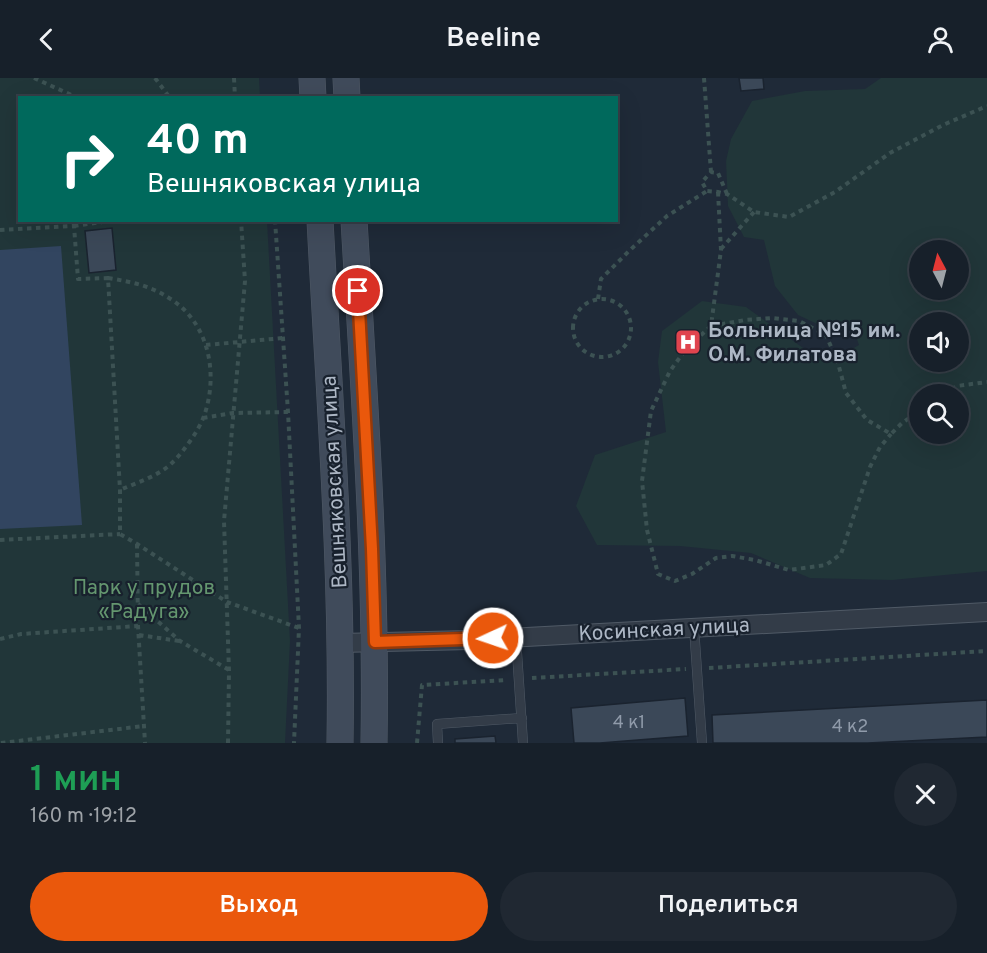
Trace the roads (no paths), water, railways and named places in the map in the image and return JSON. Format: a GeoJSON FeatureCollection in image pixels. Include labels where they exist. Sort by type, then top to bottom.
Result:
{"type":"FeatureCollection","features":[{"type":"Feature","properties":{"kind":"main road"},"geometry":{"type":"LineString","coordinates":[[312,78],[313,96]]}},
{"type":"Feature","properties":{"kind":"main road"},"geometry":{"type":"LineString","coordinates":[[346,78],[347,96]]}},
{"type":"Feature","properties":{"kind":"main road","name":"Вешняковская улица"},"geometry":{"type":"LineString","coordinates":[[320,222],[338,550],[340,743]]}},
{"type":"Feature","properties":{"kind":"main road","name":"Вешняковская улица"},"geometry":{"type":"LineString","coordinates":[[354,222],[372,549],[375,642],[374,743]]}},
{"type":"Feature","properties":{"kind":"street","name":"Косинская улица"},"geometry":{"type":"LineString","coordinates":[[340,643],[516,637],[987,612]]}},
{"type":"Feature","properties":{"kind":"lane"},"geometry":{"type":"LineString","coordinates":[[694,627],[702,743]]}},
{"type":"Feature","properties":{"kind":"lane"},"geometry":{"type":"LineString","coordinates":[[516,637],[523,743]]}},
{"type":"Feature","properties":{"kind":"lane"},"geometry":{"type":"LineString","coordinates":[[438,743],[437,724],[522,718]]}},
{"type":"Feature","properties":{"kind":"water"},"geometry":{"type":"Polygon","coordinates":[[[61,246],[82,525],[0,529],[0,250],[61,246]]]}},
{"type":"Feature","properties":{"kind":"place","name":"Больница №15 им. О.М. Филатова"},"geometry":{"type":"Point","coordinates":[688,342]}},
{"type":"Feature","properties":{"kind":"park label","name":"Парк у прудов «Радуга»"},"geometry":{"type":"Point","coordinates":[144,599]}}]}
